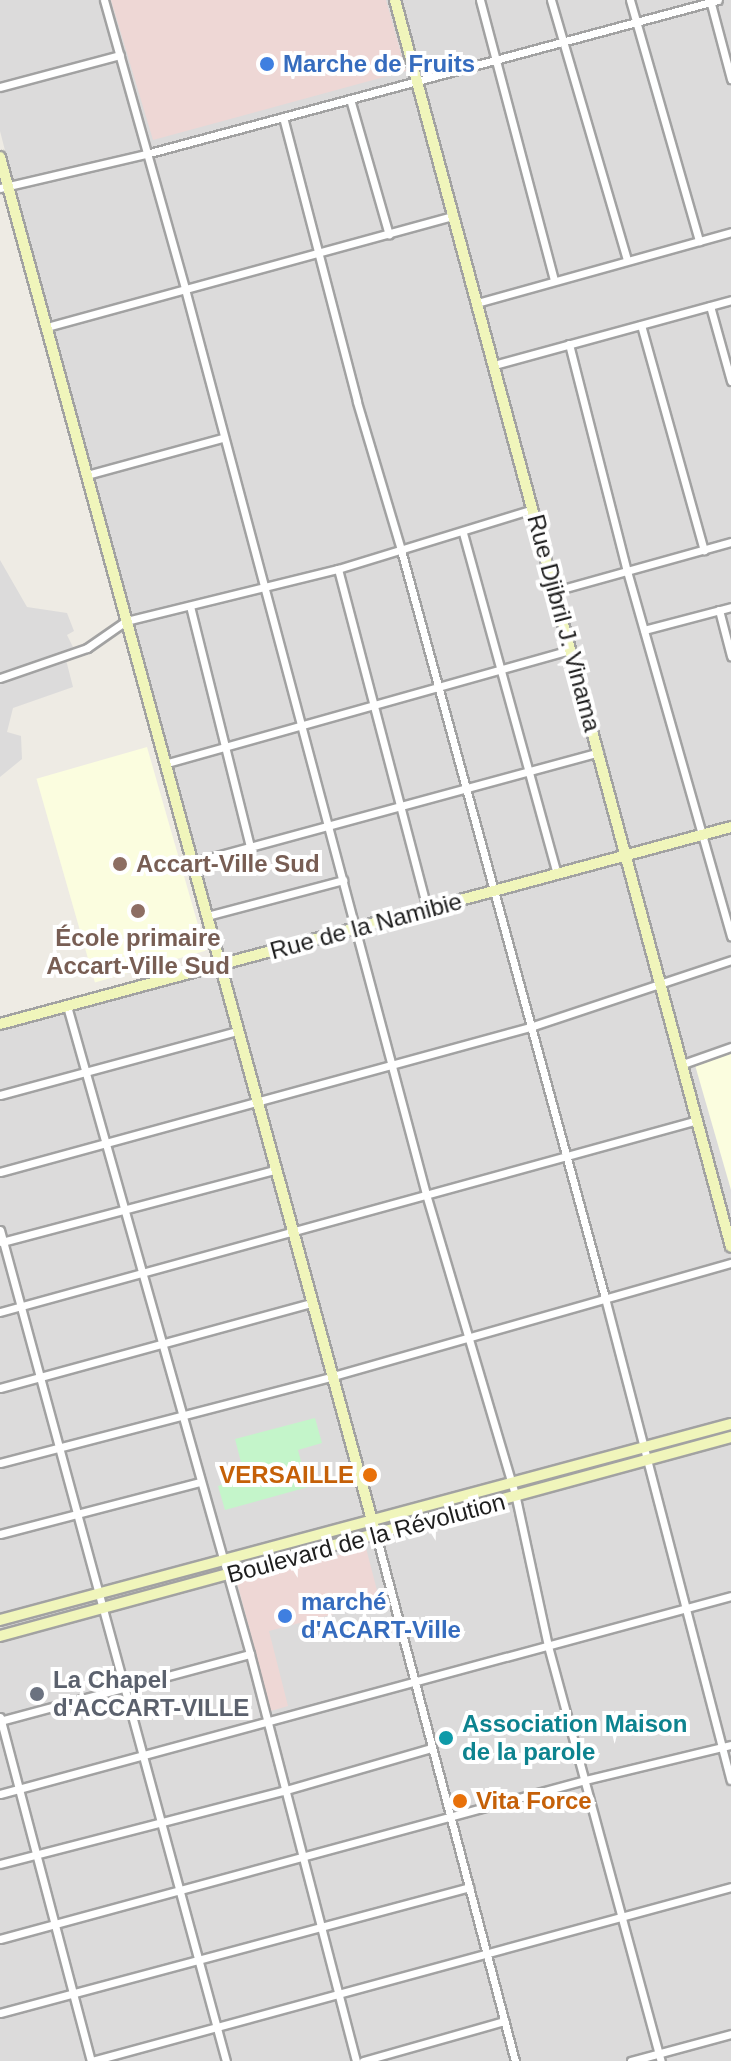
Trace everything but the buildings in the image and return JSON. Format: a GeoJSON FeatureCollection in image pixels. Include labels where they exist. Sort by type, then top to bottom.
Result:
{"type":"FeatureCollection","features":[{"type":"Feature","properties":{"kind":"street"},"geometry":{"type":"LineString","coordinates":[[104,0],[185,289],[222,438],[266,587],[300,726],[426,1194],[516,1498],[548,1646],[660,2057]]}},
{"type":"Feature","properties":{"kind":"street","name":"Rue Djibril J. Vinama"},"geometry":{"type":"LineString","coordinates":[[395,0],[731,1247]]}},
{"type":"Feature","properties":{"kind":"street"},"geometry":{"type":"LineString","coordinates":[[480,0],[554,280]]}},
{"type":"Feature","properties":{"kind":"street"},"geometry":{"type":"LineString","coordinates":[[551,0],[627,260]]}},
{"type":"Feature","properties":{"kind":"street"},"geometry":{"type":"LineString","coordinates":[[630,0],[699,241]]}},
{"type":"Feature","properties":{"kind":"street"},"geometry":{"type":"LineString","coordinates":[[4,187],[146,154],[712,1],[731,79]]}},
{"type":"Feature","properties":{"kind":"street"},"geometry":{"type":"LineString","coordinates":[[0,87],[120,55]]}},
{"type":"Feature","properties":{"kind":"street"},"geometry":{"type":"LineString","coordinates":[[350,99],[389,235]]}},
{"type":"Feature","properties":{"kind":"street"},"geometry":{"type":"LineString","coordinates":[[283,117],[357,402],[401,550],[436,688],[605,1298],[731,1780]]}},
{"type":"Feature","properties":{"kind":"street"},"geometry":{"type":"LineString","coordinates":[[0,157],[4,187],[47,327],[163,765],[376,1535],[515,2061]]}},
{"type":"Feature","properties":{"kind":"street"},"geometry":{"type":"LineString","coordinates":[[47,327],[454,216]]}},
{"type":"Feature","properties":{"kind":"street"},"geometry":{"type":"LineString","coordinates":[[477,303],[731,232]]}},
{"type":"Feature","properties":{"kind":"street"},"geometry":{"type":"LineString","coordinates":[[494,365],[731,300]]}},
{"type":"Feature","properties":{"kind":"street"},"geometry":{"type":"LineString","coordinates":[[710,306],[731,381]]}},
{"type":"Feature","properties":{"kind":"street"},"geometry":{"type":"LineString","coordinates":[[641,325],[704,550]]}},
{"type":"Feature","properties":{"kind":"street"},"geometry":{"type":"LineString","coordinates":[[569,344],[627,571],[731,937]]}},
{"type":"Feature","properties":{"kind":"street"},"geometry":{"type":"LineString","coordinates":[[87,475],[222,438]]}},
{"type":"Feature","properties":{"kind":"street"},"geometry":{"type":"LineString","coordinates":[[0,678],[87,648],[126,621],[338,569],[533,509]]}},
{"type":"Feature","properties":{"kind":"street"},"geometry":{"type":"LineString","coordinates":[[463,533],[526,772],[557,874]]}},
{"type":"Feature","properties":{"kind":"street"},"geometry":{"type":"LineString","coordinates":[[555,591],[731,542]]}},
{"type":"Feature","properties":{"kind":"street"},"geometry":{"type":"LineString","coordinates":[[338,569],[427,909]]}},
{"type":"Feature","properties":{"kind":"street"},"geometry":{"type":"LineString","coordinates":[[190,606],[250,847]]}},
{"type":"Feature","properties":{"kind":"street"},"geometry":{"type":"LineString","coordinates":[[644,630],[731,607]]}},
{"type":"Feature","properties":{"kind":"street"},"geometry":{"type":"LineString","coordinates":[[719,610],[731,656]]}},
{"type":"Feature","properties":{"kind":"street"},"geometry":{"type":"LineString","coordinates":[[163,765],[570,650]]}},
{"type":"Feature","properties":{"kind":"street"},"geometry":{"type":"LineString","coordinates":[[191,863],[599,752]]}},
{"type":"Feature","properties":{"kind":"street","name":"Rue de la Namibie"},"geometry":{"type":"LineString","coordinates":[[0,1024],[731,827]]}},
{"type":"Feature","properties":{"kind":"street"},"geometry":{"type":"LineString","coordinates":[[207,916],[343,880]]}},
{"type":"Feature","properties":{"kind":"street"},"geometry":{"type":"LineString","coordinates":[[0,1172],[530,1027],[731,960]]}},
{"type":"Feature","properties":{"kind":"street"},"geometry":{"type":"LineString","coordinates":[[67,1006],[250,1654],[283,1791],[356,2061]]}},
{"type":"Feature","properties":{"kind":"street"},"geometry":{"type":"LineString","coordinates":[[0,1095],[237,1031]]}},
{"type":"Feature","properties":{"kind":"street"},"geometry":{"type":"LineString","coordinates":[[683,1064],[731,1047]]}},
{"type":"Feature","properties":{"kind":"street"},"geometry":{"type":"LineString","coordinates":[[0,1312],[142,1270],[698,1120]]}},
{"type":"Feature","properties":{"kind":"street"},"geometry":{"type":"LineString","coordinates":[[2,1242],[274,1170]]}},
{"type":"Feature","properties":{"kind":"street"},"geometry":{"type":"LineString","coordinates":[[0,1230],[226,2061]]}},
{"type":"Feature","properties":{"kind":"street"},"geometry":{"type":"LineString","coordinates":[[0,1463],[330,1377],[731,1263]]}},
{"type":"Feature","properties":{"kind":"street"},"geometry":{"type":"LineString","coordinates":[[0,1388],[310,1303]]}},
{"type":"Feature","properties":{"kind":"street","name":"Boulevard de la Révolution"},"geometry":{"type":"LineString","coordinates":[[0,1620],[371,1518],[731,1424]]}},
{"type":"Feature","properties":{"kind":"street","name":"Boulevard de la Révolution"},"geometry":{"type":"LineString","coordinates":[[0,1636],[731,1437]]}},
{"type":"Feature","properties":{"kind":"street"},"geometry":{"type":"LineString","coordinates":[[0,1534],[200,1482]]}},
{"type":"Feature","properties":{"kind":"street"},"geometry":{"type":"LineString","coordinates":[[0,1794],[731,1596]]}},
{"type":"Feature","properties":{"kind":"street"},"geometry":{"type":"LineString","coordinates":[[250,1654],[0,1720],[92,2061],[731,1887]]}},
{"type":"Feature","properties":{"kind":"street"},"geometry":{"type":"LineString","coordinates":[[0,1939],[585,1780],[731,1745]]}},
{"type":"Feature","properties":{"kind":"street"},"geometry":{"type":"LineString","coordinates":[[0,1864],[283,1791],[431,1748]]}},
{"type":"Feature","properties":{"kind":"street"},"geometry":{"type":"LineString","coordinates":[[0,2013],[469,1887]]}},
{"type":"Feature","properties":{"kind":"street"},"geometry":{"type":"LineString","coordinates":[[363,2061],[504,2021]]}},
{"type":"Feature","properties":{"kind":"street"},"geometry":{"type":"LineString","coordinates":[[631,2061],[660,2057],[731,2034]]}},
{"type":"Feature","properties":{"kind":"shaded area"},"geometry":{"type":"Polygon","coordinates":[[[0,0],[731,0],[731,2061],[0,2061],[0,1018],[213,961],[0,131],[0,0]]]}},
{"type":"Feature","properties":{"kind":"shaded area","name":"Marche de Fruits"},"geometry":{"type":"Polygon","coordinates":[[[111,0],[386,0],[406,71],[153,140],[111,0]]]}},
{"type":"Feature","properties":{"kind":"shaded area"},"geometry":{"type":"Polygon","coordinates":[[[0,560],[27,607],[67,613],[74,631],[67,635],[73,647],[64,652],[73,687],[13,708],[7,732],[21,736],[22,759],[0,777],[0,560]]]}},
{"type":"Feature","properties":{"kind":"shaded area","name":"Accart-Ville Sud"},"geometry":{"type":"Polygon","coordinates":[[[147,747],[205,951],[95,982],[36,779],[147,747]]]}},
{"type":"Feature","properties":{"kind":"shaded area"},"geometry":{"type":"Polygon","coordinates":[[[731,1053],[731,1190],[695,1065],[731,1053]]]}},
{"type":"Feature","properties":{"kind":"shaded area","name":"marché d'ACART-Ville"},"geometry":{"type":"Polygon","coordinates":[[[366,1548],[380,1602],[269,1631],[288,1706],[271,1711],[237,1582],[366,1548]]]}},
{"type":"Feature","properties":{"kind":"green space"},"geometry":{"type":"Polygon","coordinates":[[[315,1418],[322,1443],[298,1450],[308,1487],[225,1510],[218,1486],[245,1478],[235,1439],[315,1418]]]}},
{"type":"Feature","properties":{"kind":"place","name":"Marche de Fruits"},"geometry":{"type":"Point","coordinates":[267,64]}},
{"type":"Feature","properties":{"kind":"place","name":"Accart-Ville Sud"},"geometry":{"type":"Point","coordinates":[120,864]}},
{"type":"Feature","properties":{"kind":"place","name":"École primaire Accart-Ville Sud"},"geometry":{"type":"Point","coordinates":[138,911]}},
{"type":"Feature","properties":{"kind":"place","name":"VERSAILLE"},"geometry":{"type":"Point","coordinates":[370,1475]}},
{"type":"Feature","properties":{"kind":"place","name":"marché d'ACART-Ville"},"geometry":{"type":"Point","coordinates":[285,1616]}},
{"type":"Feature","properties":{"kind":"place","name":"La Chapel d'ACCART-VILLE"},"geometry":{"type":"Point","coordinates":[37,1694]}},
{"type":"Feature","properties":{"kind":"place","name":"Association Maison de la parole"},"geometry":{"type":"Point","coordinates":[446,1738]}},
{"type":"Feature","properties":{"kind":"place","name":"Vita Force"},"geometry":{"type":"Point","coordinates":[460,1801]}}]}
